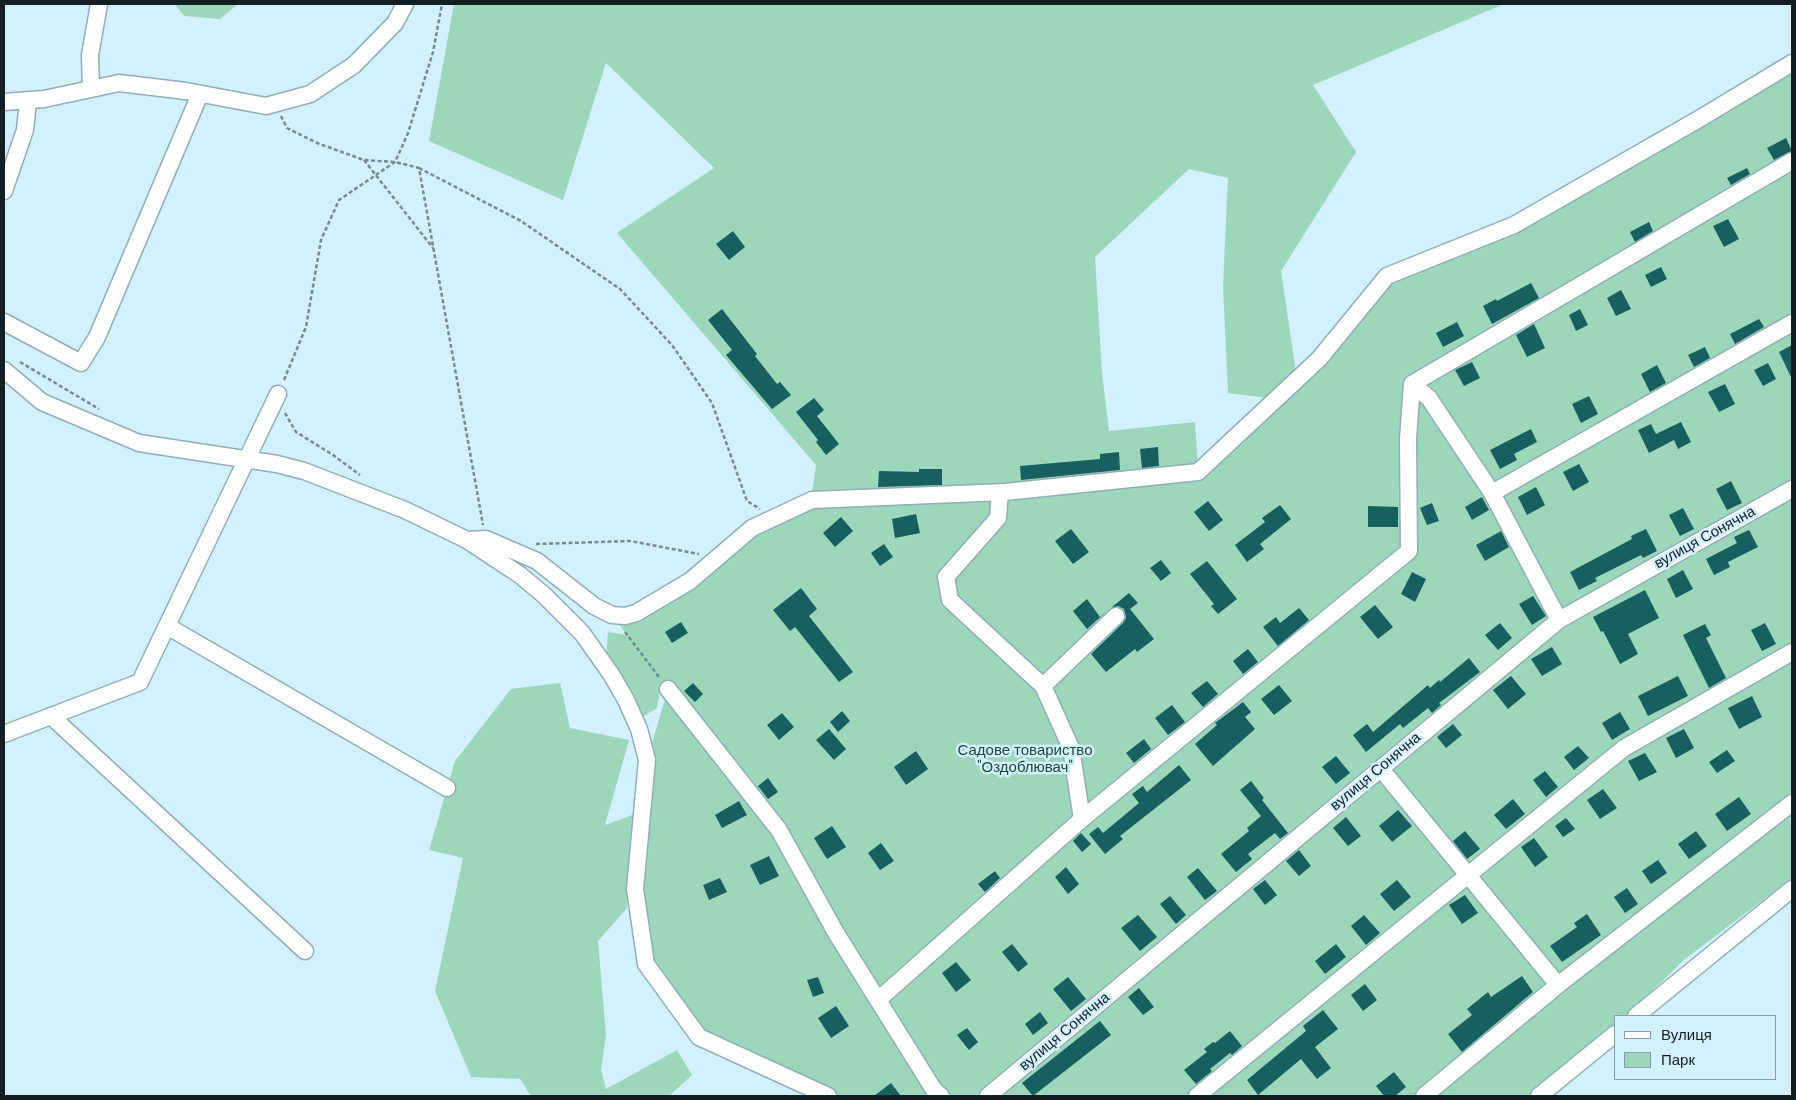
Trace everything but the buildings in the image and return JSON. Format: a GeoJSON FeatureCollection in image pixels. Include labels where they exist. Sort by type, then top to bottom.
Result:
{"type":"FeatureCollection","features":[{"type":"Feature","properties":{"kind":"street"},"geometry":{"type":"LineString","coordinates":[[91,89],[90,55],[99,4]]}},
{"type":"Feature","properties":{"kind":"street"},"geometry":{"type":"LineString","coordinates":[[4,102],[44,99],[119,83],[200,94],[266,106],[275,104],[310,94],[354,65],[395,23],[405,4]]}},
{"type":"Feature","properties":{"kind":"street"},"geometry":{"type":"LineString","coordinates":[[467,540],[486,539],[537,561],[594,606],[612,615],[625,616],[636,613],[690,581],[752,528],[812,500],[1000,492],[1198,472],[1318,359],[1387,276],[1514,225],[1699,119],[1792,63]]}},
{"type":"Feature","properties":{"kind":"street"},"geometry":{"type":"LineString","coordinates":[[4,322],[81,363],[97,337],[200,94]]}},
{"type":"Feature","properties":{"kind":"street"},"geometry":{"type":"LineString","coordinates":[[4,191],[25,130],[28,100]]}},
{"type":"Feature","properties":{"kind":"street"},"geometry":{"type":"LineString","coordinates":[[1412,384],[1792,161]]}},
{"type":"Feature","properties":{"kind":"street"},"geometry":{"type":"LineString","coordinates":[[1492,493],[1792,323]]}},
{"type":"Feature","properties":{"kind":"street"},"geometry":{"type":"LineString","coordinates":[[8,364],[42,402],[139,443],[278,464],[304,471],[405,510],[467,540],[520,575],[544,595],[577,627],[595,650],[626,700],[640,729],[648,760],[635,889],[646,964],[699,1037],[828,1096]]}},
{"type":"Feature","properties":{"kind":"street"},"geometry":{"type":"LineString","coordinates":[[1412,384],[1429,398],[1492,493],[1559,620]]}},
{"type":"Feature","properties":{"kind":"street"},"geometry":{"type":"LineString","coordinates":[[878,1000],[1082,819],[1409,552],[1408,439],[1412,384]]}},
{"type":"Feature","properties":{"kind":"street"},"geometry":{"type":"LineString","coordinates":[[4,734],[140,682],[278,394]]}},
{"type":"Feature","properties":{"kind":"street","name":"вулиця Сонячна"},"geometry":{"type":"LineString","coordinates":[[988,1096],[1559,620],[1792,489]]}},
{"type":"Feature","properties":{"kind":"street"},"geometry":{"type":"LineString","coordinates":[[1000,492],[998,518],[946,577],[950,600],[1043,686],[1071,748],[1082,819]]}},
{"type":"Feature","properties":{"kind":"street"},"geometry":{"type":"LineString","coordinates":[[1043,686],[1116,616]]}},
{"type":"Feature","properties":{"kind":"street"},"geometry":{"type":"LineString","coordinates":[[167,626],[446,788]]}},
{"type":"Feature","properties":{"kind":"street"},"geometry":{"type":"LineString","coordinates":[[1197,1096],[1624,748],[1792,652]]}},
{"type":"Feature","properties":{"kind":"street"},"geometry":{"type":"LineString","coordinates":[[668,689],[780,830],[836,933],[934,1090],[941,1096]]}},
{"type":"Feature","properties":{"kind":"street"},"geometry":{"type":"LineString","coordinates":[[50,716],[305,951]]}},
{"type":"Feature","properties":{"kind":"street"},"geometry":{"type":"LineString","coordinates":[[1380,769],[1558,985]]}},
{"type":"Feature","properties":{"kind":"street"},"geometry":{"type":"LineString","coordinates":[[1424,1096],[1558,985],[1792,803]]}},
{"type":"Feature","properties":{"kind":"street"},"geometry":{"type":"LineString","coordinates":[[1637,1015],[1792,889]]}},
{"type":"Feature","properties":{"kind":"street"},"geometry":{"type":"LineString","coordinates":[[1539,1096],[1614,1035]]}},
{"type":"Feature","properties":{"kind":"path"},"geometry":{"type":"LineString","coordinates":[[362,477],[333,455],[296,432],[281,406],[278,394],[306,327],[324,232],[339,200],[395,162],[408,133],[433,52],[442,4]]}},
{"type":"Feature","properties":{"kind":"path"},"geometry":{"type":"LineString","coordinates":[[275,104],[287,128],[317,143],[364,160],[395,162],[419,168],[521,221],[620,289],[672,345],[712,403],[747,501],[761,510]]}},
{"type":"Feature","properties":{"kind":"path"},"geometry":{"type":"LineString","coordinates":[[364,160],[433,248]]}},
{"type":"Feature","properties":{"kind":"path"},"geometry":{"type":"LineString","coordinates":[[419,168],[486,539]]}},
{"type":"Feature","properties":{"kind":"path"},"geometry":{"type":"LineString","coordinates":[[8,364],[97,407],[104,413]]}},
{"type":"Feature","properties":{"kind":"path"},"geometry":{"type":"LineString","coordinates":[[530,544],[630,541],[718,556]]}},
{"type":"Feature","properties":{"kind":"path"},"geometry":{"type":"LineString","coordinates":[[612,615],[668,689]]}},
{"type":"Feature","properties":{"kind":"green space"},"geometry":{"type":"Polygon","coordinates":[[[175,4],[238,4],[220,19],[184,16],[175,4]]]}},
{"type":"Feature","properties":{"kind":"green space","name":"Садове товариство \"Оздоблювач\""},"geometry":{"type":"Polygon","coordinates":[[[454,4],[1504,4],[1313,85],[1356,152],[1281,271],[1297,379],[1387,276],[1514,225],[1792,63],[1792,878],[1685,959],[1627,1015],[1614,1015],[1614,1029],[1539,1096],[941,1096],[934,1090],[928,1096],[828,1096],[699,1037],[646,964],[635,889],[647,760],[668,689],[662,681],[657,708],[643,717],[606,656],[608,632],[627,635],[612,615],[636,613],[752,528],[811,500],[816,465],[617,233],[714,168],[606,63],[563,200],[429,141],[454,4]],[[1189,169],[1095,257],[1102,373],[1109,431],[1195,422],[1198,471],[1275,399],[1228,393],[1223,286],[1228,178],[1189,169]]]}},
{"type":"Feature","properties":{"kind":"green space"},"geometry":{"type":"Polygon","coordinates":[[[560,683],[570,728],[629,740],[605,825],[635,814],[627,908],[598,941],[606,1035],[601,1070],[606,1089],[677,1050],[692,1075],[669,1096],[531,1096],[520,1079],[471,1077],[435,991],[463,858],[429,850],[455,761],[511,689],[560,683]]]}}]}
